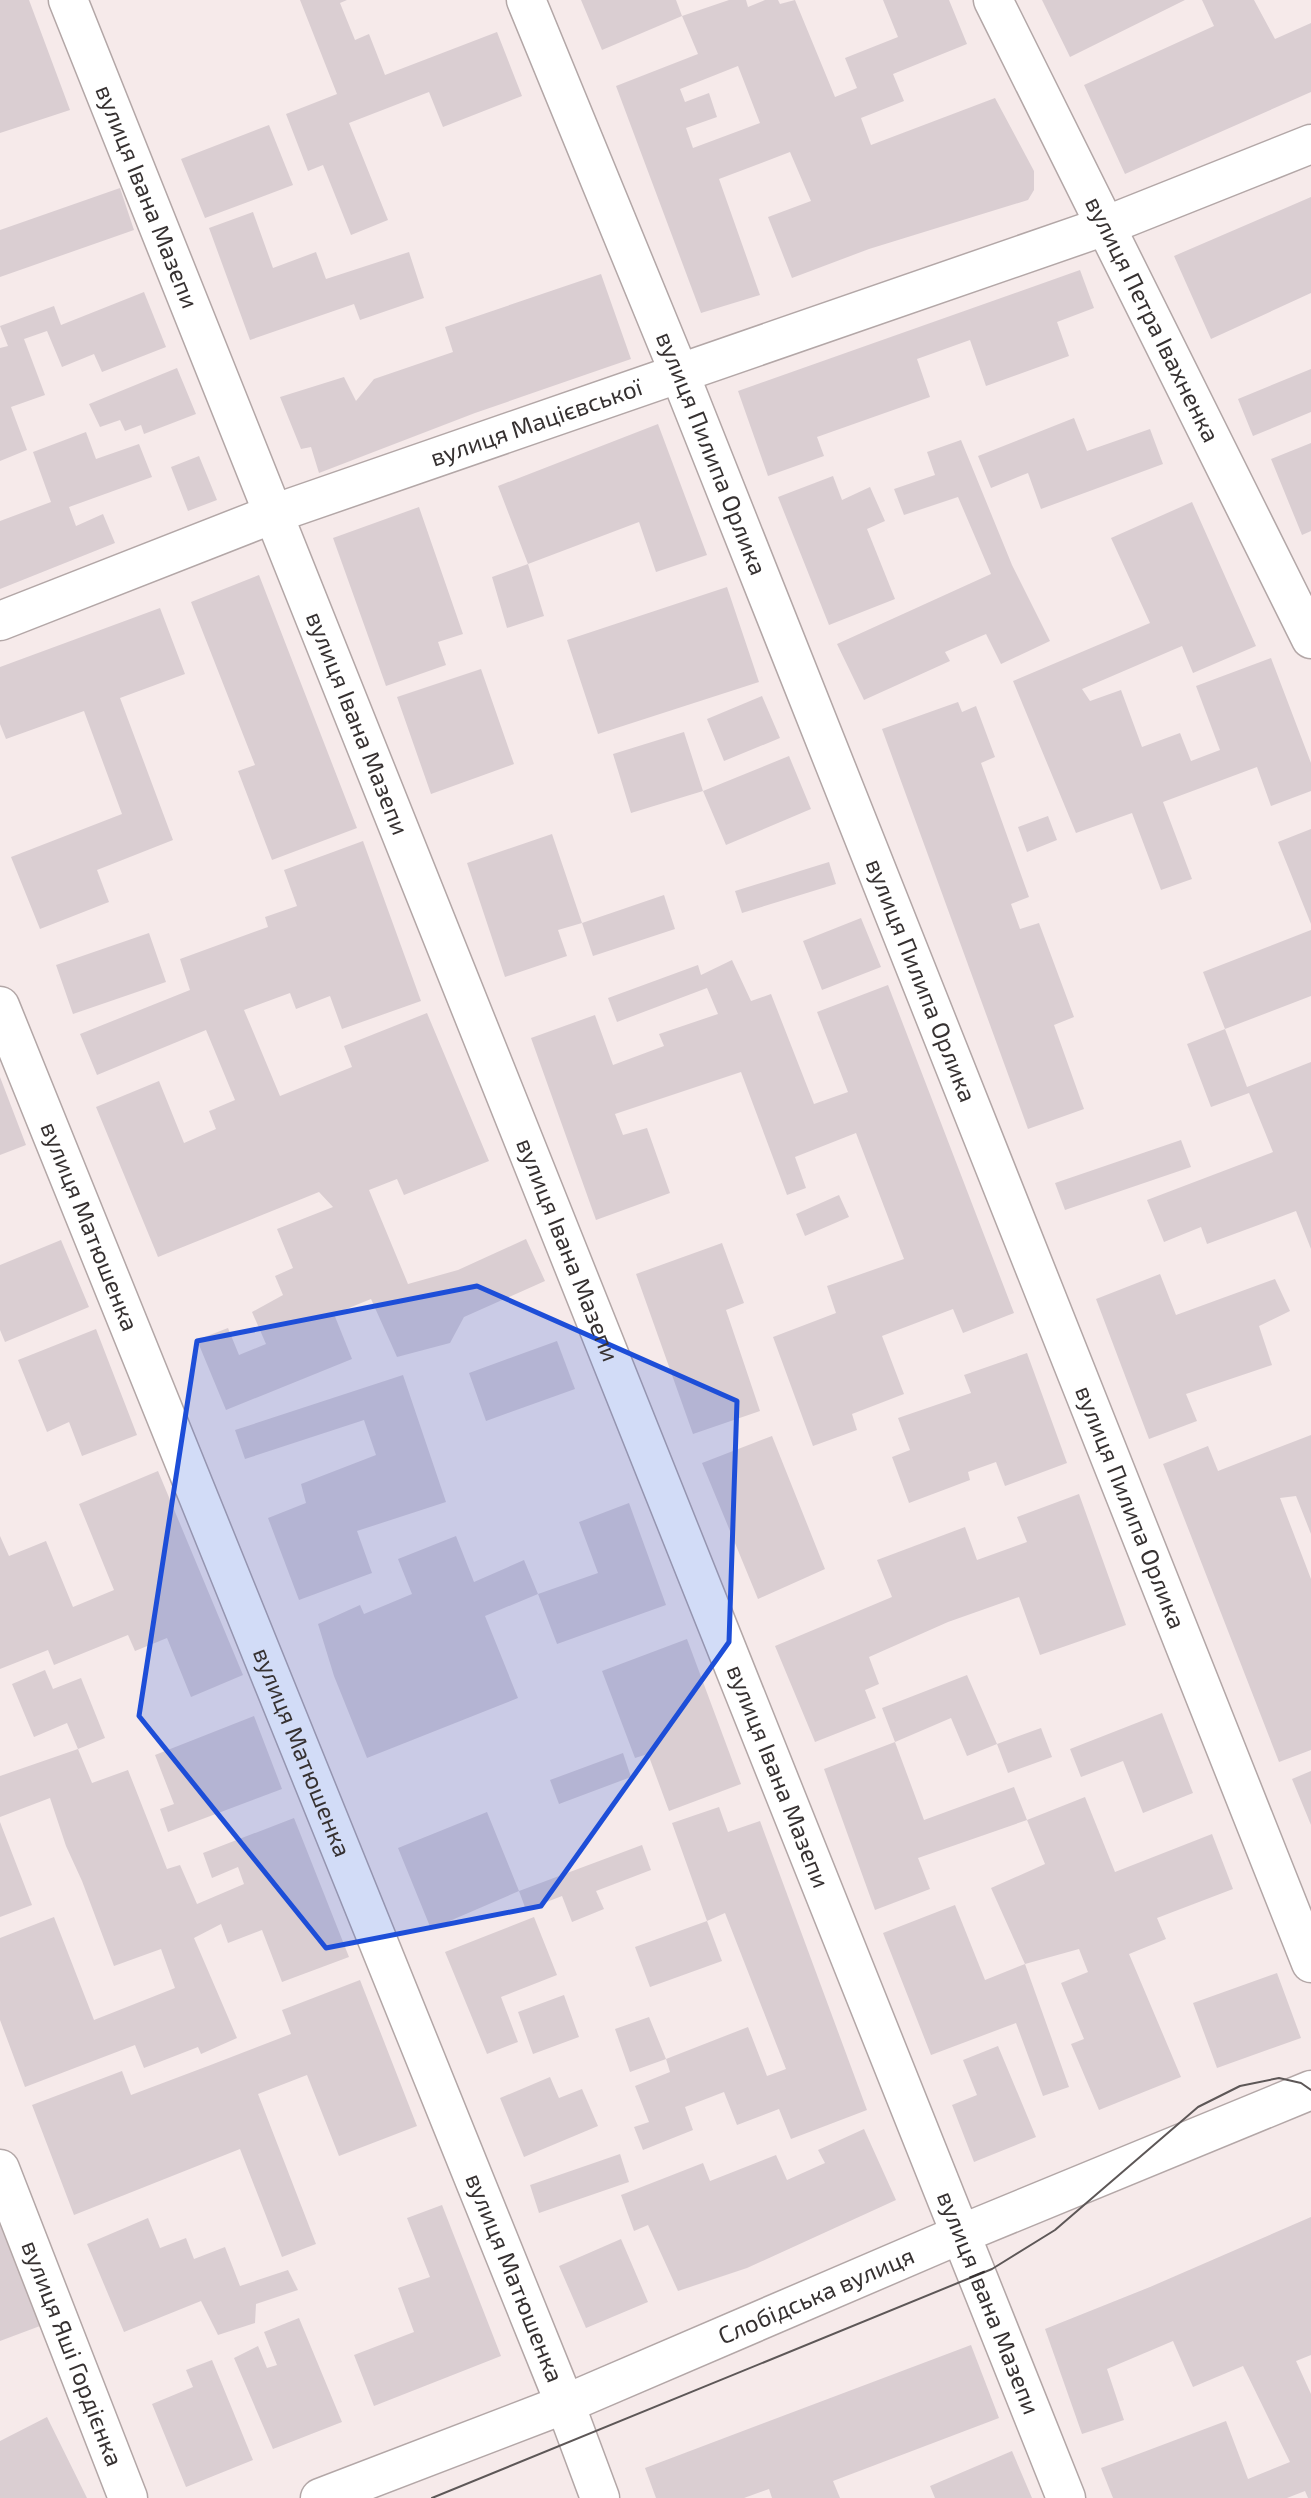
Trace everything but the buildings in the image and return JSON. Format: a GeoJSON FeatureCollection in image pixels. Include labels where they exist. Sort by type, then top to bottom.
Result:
{"type":"FeatureCollection","features":[{"type":"Feature","properties":{"kind":"street","name":"вулиця Івана Мазепи"},"geometry":{"type":"LineString","coordinates":[[68,0],[1066,2498]]}},
{"type":"Feature","properties":{"kind":"street","name":"вулиця Пилипа Орлика"},"geometry":{"type":"LineString","coordinates":[[526,0],[680,374],[1311,1963]]}},
{"type":"Feature","properties":{"kind":"street","name":"вулиця Петра Івахненка"},"geometry":{"type":"LineString","coordinates":[[993,0],[1311,639]]}},
{"type":"Feature","properties":{"kind":"street","name":"вулиця Мацієвської"},"geometry":{"type":"LineString","coordinates":[[0,621],[273,514],[1105,226],[1311,144]]}},
{"type":"Feature","properties":{"kind":"street","name":"вулиця Матюшенка"},"geometry":{"type":"LineString","coordinates":[[0,1006],[565,2404],[600,2498]]}},
{"type":"Feature","properties":{"kind":"street","name":"Слобідська вулиця"},"geometry":{"type":"LineString","coordinates":[[320,2498],[565,2404],[961,2234],[1311,2090]]}},
{"type":"Feature","properties":{"kind":"street","name":"вулиця Яші Гордієнка"},"geometry":{"type":"LineString","coordinates":[[0,2169],[128,2498]]}},
{"type":"Feature","properties":{"kind":"highlighted area"},"geometry":{"type":"Polygon","coordinates":[[[477,1286],[737,1401],[729,1642],[541,1906],[326,1948],[139,1716],[197,1341],[477,1286]]]}},
{"type":"Feature","properties":{"kind":"tram line"},"geometry":{"type":"LineString","coordinates":[[432,2498],[992,2269],[1055,2230],[1198,2107],[1240,2086],[1279,2078],[1301,2083],[1311,2090]]}}]}
